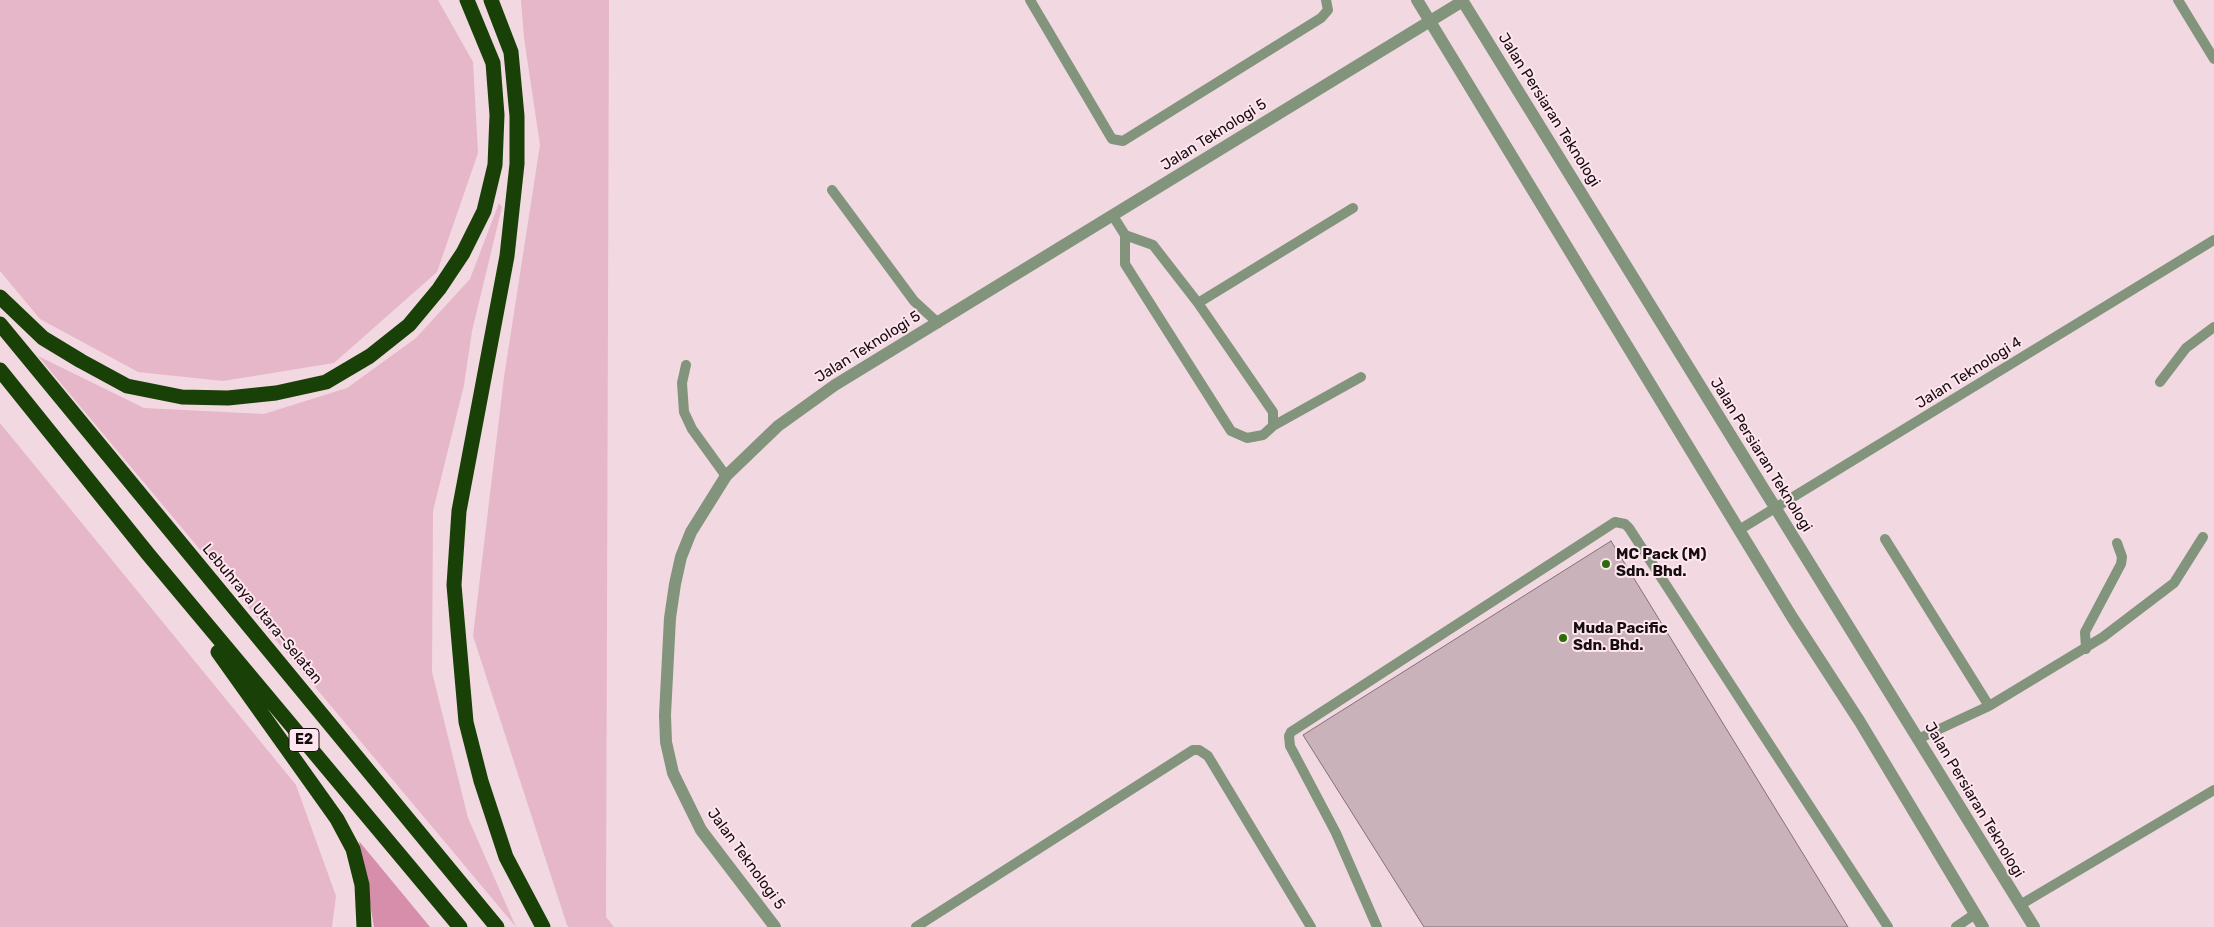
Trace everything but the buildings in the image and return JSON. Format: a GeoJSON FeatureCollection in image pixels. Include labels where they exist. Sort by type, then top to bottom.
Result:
{"type":"FeatureCollection","features":[{"type":"Feature","properties":{"kind":"highway"},"geometry":{"type":"LineString","coordinates":[[0,298],[43,338],[88,365],[128,386],[182,397],[228,398],[276,393],[326,382],[370,356],[409,325],[439,289],[463,254],[484,211],[495,166],[497,115],[493,63],[467,0]]}},
{"type":"Feature","properties":{"kind":"highway"},"geometry":{"type":"LineString","coordinates":[[491,0],[511,52],[517,116],[517,164],[507,256],[459,511],[454,585],[466,722],[481,781],[506,857],[542,927]]}},
{"type":"Feature","properties":{"kind":"highway","name":"Lebuhraya Utara–Selatan"},"geometry":{"type":"LineString","coordinates":[[0,324],[497,927]]}},
{"type":"Feature","properties":{"kind":"highway","name":"E2"},"geometry":{"type":"LineString","coordinates":[[0,370],[148,554],[460,927]]}},
{"type":"Feature","properties":{"kind":"highway"},"geometry":{"type":"LineString","coordinates":[[148,554],[337,819],[353,849],[362,885],[364,927]]}},
{"type":"Feature","properties":{"kind":"street"},"geometry":{"type":"LineString","coordinates":[[1417,0],[1739,530],[1860,722],[1983,927]]}},
{"type":"Feature","properties":{"kind":"street","name":"Jalan Teknologi 5"},"geometry":{"type":"LineString","coordinates":[[775,927],[701,830],[672,773],[666,742],[665,715],[670,618],[681,557],[691,532],[726,476],[778,426],[834,385],[1462,1]]}},
{"type":"Feature","properties":{"kind":"street","name":"Jalan Persiaran Teknologi"},"geometry":{"type":"LineString","coordinates":[[1462,1],[2034,927]]}},
{"type":"Feature","properties":{"kind":"lane"},"geometry":{"type":"LineString","coordinates":[[1030,0],[1108,134],[1112,138],[1123,141],[1321,18],[1328,10],[1326,0]]}},
{"type":"Feature","properties":{"kind":"lane"},"geometry":{"type":"LineString","coordinates":[[2178,0],[2214,59]]}},
{"type":"Feature","properties":{"kind":"lane"},"geometry":{"type":"LineString","coordinates":[[832,190],[914,301],[938,323]]}},
{"type":"Feature","properties":{"kind":"lane"},"geometry":{"type":"LineString","coordinates":[[1198,303],[1353,208]]}},
{"type":"Feature","properties":{"kind":"lane"},"geometry":{"type":"LineString","coordinates":[[1113,216],[1125,234],[1125,264],[1231,431],[1247,438],[1262,435],[1273,426],[1361,377]]}},
{"type":"Feature","properties":{"kind":"lane"},"geometry":{"type":"LineString","coordinates":[[1125,234],[1153,245],[1198,303],[1273,412],[1273,426]]}},
{"type":"Feature","properties":{"kind":"lane","name":"Jalan Teknologi 4"},"geometry":{"type":"LineString","coordinates":[[1739,530],[2214,240]]}},
{"type":"Feature","properties":{"kind":"lane"},"geometry":{"type":"LineString","coordinates":[[2160,382],[2186,348],[2214,328]]}},
{"type":"Feature","properties":{"kind":"lane"},"geometry":{"type":"LineString","coordinates":[[686,365],[682,383],[684,412],[692,429],[726,476]]}},
{"type":"Feature","properties":{"kind":"lane"},"geometry":{"type":"LineString","coordinates":[[1377,927],[1336,833],[1290,746],[1289,736],[1291,732],[1615,522],[1625,524],[1629,528],[1888,927]]}},
{"type":"Feature","properties":{"kind":"lane"},"geometry":{"type":"LineString","coordinates":[[1918,738],[1989,706],[2086,649],[2174,583],[2203,537]]}},
{"type":"Feature","properties":{"kind":"lane"},"geometry":{"type":"LineString","coordinates":[[1885,540],[1989,706]]}},
{"type":"Feature","properties":{"kind":"lane"},"geometry":{"type":"LineString","coordinates":[[2086,649],[2085,632],[2121,564],[2122,557],[2117,543]]}},
{"type":"Feature","properties":{"kind":"lane"},"geometry":{"type":"LineString","coordinates":[[916,927],[1193,750],[1199,750],[1208,756],[1311,927]]}},
{"type":"Feature","properties":{"kind":"lane"},"geometry":{"type":"LineString","coordinates":[[2020,905],[2214,790]]}},
{"type":"Feature","properties":{"kind":"lane"},"geometry":{"type":"LineString","coordinates":[[1956,927],[1975,914]]}},
{"type":"Feature","properties":{"kind":"shaded area"},"geometry":{"type":"Polygon","coordinates":[[[0,0],[438,0],[473,62],[478,153],[437,272],[334,363],[223,381],[138,372],[40,319],[0,271],[0,0]]]}},
{"type":"Feature","properties":{"kind":"shaded area"},"geometry":{"type":"Polygon","coordinates":[[[521,0],[609,0],[606,917],[614,927],[569,927],[567,925],[473,636],[504,377],[540,145],[524,38],[521,0]]]}},
{"type":"Feature","properties":{"kind":"shaded area"},"geometry":{"type":"Polygon","coordinates":[[[499,203],[502,207],[472,331],[464,385],[433,511],[432,672],[468,818],[516,927],[38,356],[144,408],[264,414],[347,388],[416,338],[470,279],[499,203]]]}},
{"type":"Feature","properties":{"kind":"shaded area"},"geometry":{"type":"Polygon","coordinates":[[[0,423],[296,785],[336,896],[332,927],[0,927],[0,423]]]}},
{"type":"Feature","properties":{"kind":"shaded area"},"geometry":{"type":"Polygon","coordinates":[[[359,841],[430,927],[374,927],[359,841]]]}},
{"type":"Feature","properties":{"kind":"place","name":"MC Pack (M) Sdn. Bhd."},"geometry":{"type":"Point","coordinates":[1606,564]}},
{"type":"Feature","properties":{"kind":"place","name":"Muda Pacific Sdn. Bhd."},"geometry":{"type":"Point","coordinates":[1563,638]}}]}
